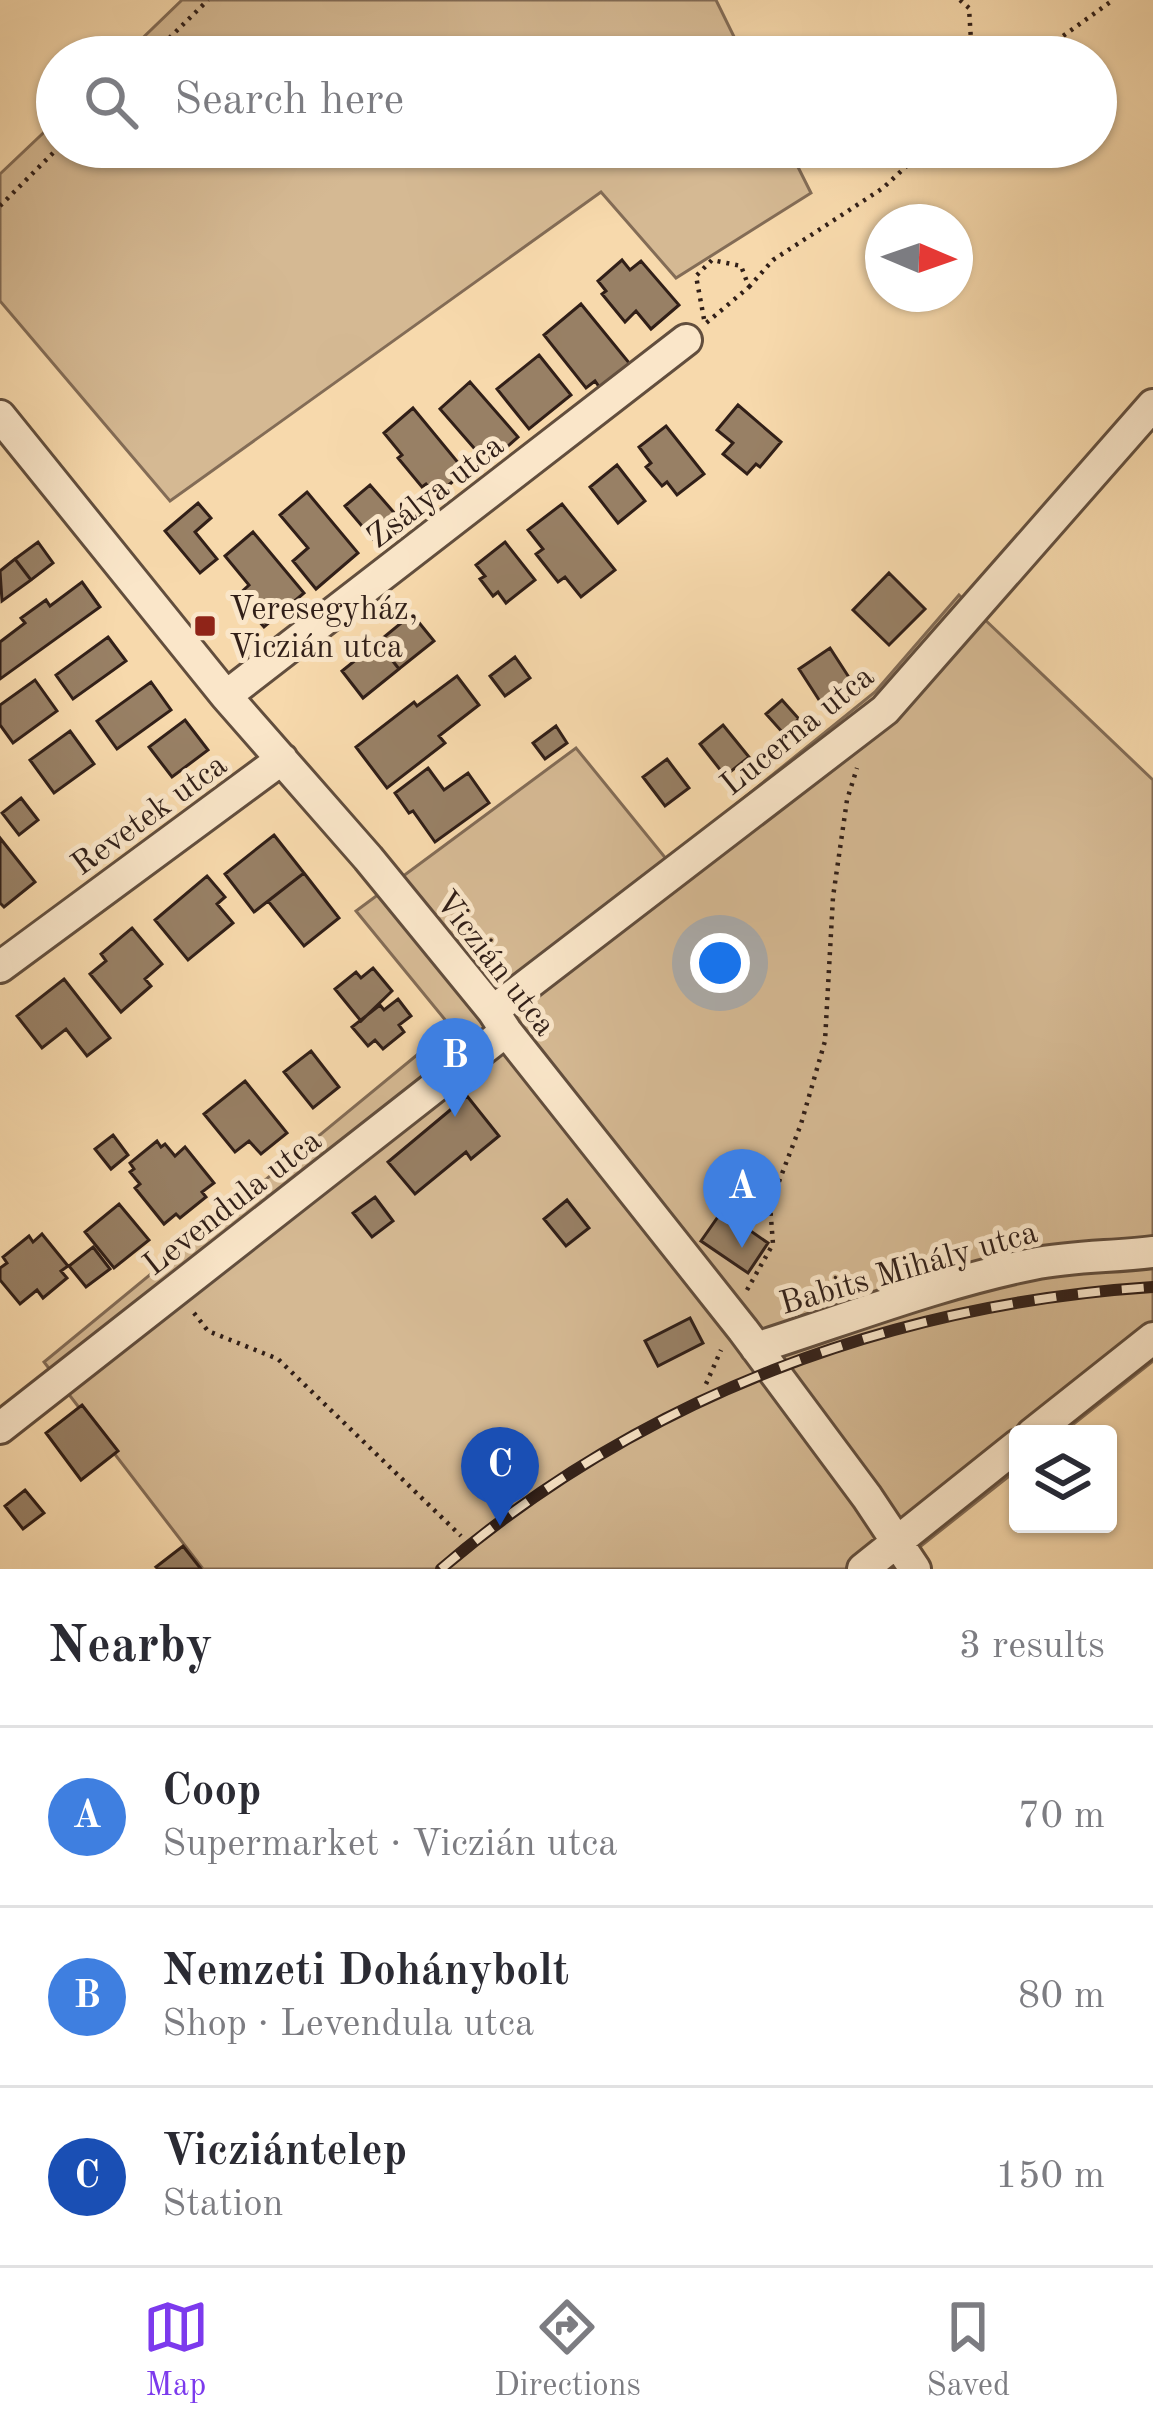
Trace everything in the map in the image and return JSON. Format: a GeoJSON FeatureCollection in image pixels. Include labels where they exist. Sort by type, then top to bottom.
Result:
{"type":"FeatureCollection","features":[{"type":"Feature","properties":{"kind":"street","name":"Zsálya utca"},"geometry":{"type":"LineString","coordinates":[[226,696],[695,332]]}},
{"type":"Feature","properties":{"kind":"street","name":"Lucerna utca"},"geometry":{"type":"LineString","coordinates":[[499,1021],[885,710],[1153,406]]}},
{"type":"Feature","properties":{"kind":"street","name":"Viczián utca"},"geometry":{"type":"LineString","coordinates":[[0,416],[226,696],[368,858],[499,1021],[734,1319],[915,1569]]}},
{"type":"Feature","properties":{"kind":"street","name":"Revetek utca"},"geometry":{"type":"LineString","coordinates":[[0,967],[282,759]]}},
{"type":"Feature","properties":{"kind":"street","name":"Levendula utca"},"geometry":{"type":"LineString","coordinates":[[0,1428],[175,1290],[499,1021]]}},
{"type":"Feature","properties":{"kind":"street","name":"Babits Mihály utca"},"geometry":{"type":"LineString","coordinates":[[756,1348],[1032,1264],[1153,1252]]}},
{"type":"Feature","properties":{"kind":"street"},"geometry":{"type":"LineString","coordinates":[[1043,1425],[1153,1338]]}},
{"type":"Feature","properties":{"kind":"street"},"geometry":{"type":"LineString","coordinates":[[863,1569],[1009,1452]]}},
{"type":"Feature","properties":{"kind":"path"},"geometry":{"type":"LineString","coordinates":[[171,36],[208,0]]}},
{"type":"Feature","properties":{"kind":"path"},"geometry":{"type":"LineString","coordinates":[[960,0],[969,8],[971,36]]}},
{"type":"Feature","properties":{"kind":"path"},"geometry":{"type":"LineString","coordinates":[[1063,36],[1113,0]]}},
{"type":"Feature","properties":{"kind":"path"},"geometry":{"type":"LineString","coordinates":[[0,206],[38,168]]}},
{"type":"Feature","properties":{"kind":"path"},"geometry":{"type":"LineString","coordinates":[[695,332],[773,260],[883,188],[904,168]]}},
{"type":"Feature","properties":{"kind":"path"},"geometry":{"type":"LineString","coordinates":[[695,332],[696,276],[712,260],[741,266],[749,287]]}},
{"type":"Feature","properties":{"kind":"path"},"geometry":{"type":"LineString","coordinates":[[706,1384],[754,1275],[773,1244],[770,1205],[801,1124],[825,1041],[832,897],[847,800],[872,720]]}},
{"type":"Feature","properties":{"kind":"path"},"geometry":{"type":"LineString","coordinates":[[175,1290],[208,1331],[278,1359],[461,1536]]}},
{"type":"Feature","properties":{"kind":"shaded area"},"geometry":{"type":"Polygon","coordinates":[[[182,0],[716,0],[734,36],[145,36],[182,0]]]}},
{"type":"Feature","properties":{"kind":"shaded area"},"geometry":{"type":"Polygon","coordinates":[[[36,140],[36,168],[798,168],[811,193],[676,278],[601,192],[170,501],[0,301],[0,174],[36,140]]]}},
{"type":"Feature","properties":{"kind":"shaded area"},"geometry":{"type":"Polygon","coordinates":[[[959,595],[1153,780],[1153,1361],[1072,1425],[1009,1425],[1009,1476],[892,1569],[203,1569],[44,1362],[451,1027],[356,911],[576,748],[667,860],[875,692],[959,595]]]}},
{"type":"Feature","properties":{"kind":"building"},"geometry":{"type":"Polygon","coordinates":[[[622,260],[630,270],[641,261],[679,305],[651,329],[636,311],[625,322],[602,294],[606,291],[598,281],[622,260]]]}},
{"type":"Feature","properties":{"kind":"building"},"geometry":{"type":"Polygon","coordinates":[[[581,304],[630,364],[600,388],[595,381],[586,388],[544,335],[581,304]]]}},
{"type":"Feature","properties":{"kind":"building"},"geometry":{"type":"Polygon","coordinates":[[[539,355],[571,395],[529,429],[497,389],[539,355]]]}},
{"type":"Feature","properties":{"kind":"building"},"geometry":{"type":"Polygon","coordinates":[[[470,382],[518,437],[488,464],[440,409],[470,382]]]}},
{"type":"Feature","properties":{"kind":"building"},"geometry":{"type":"Polygon","coordinates":[[[738,405],[781,442],[760,467],[756,464],[747,474],[723,454],[733,443],[717,430],[738,405]]]}},
{"type":"Feature","properties":{"kind":"building"},"geometry":{"type":"Polygon","coordinates":[[[413,408],[465,471],[436,496],[398,458],[402,455],[384,433],[413,408]]]}},
{"type":"Feature","properties":{"kind":"building"},"geometry":{"type":"Polygon","coordinates":[[[666,426],[704,474],[677,495],[646,467],[651,463],[639,447],[666,426]]]}},
{"type":"Feature","properties":{"kind":"building"},"geometry":{"type":"Polygon","coordinates":[[[617,465],[645,501],[618,523],[590,487],[617,465]]]}},
{"type":"Feature","properties":{"kind":"building"},"geometry":{"type":"Polygon","coordinates":[[[370,485],[404,524],[378,545],[345,506],[370,485]]]}},
{"type":"Feature","properties":{"kind":"building"},"geometry":{"type":"Polygon","coordinates":[[[307,492],[358,553],[316,589],[293,561],[308,548],[280,515],[307,492]]]}},
{"type":"Feature","properties":{"kind":"building"},"geometry":{"type":"Polygon","coordinates":[[[198,503],[211,518],[195,532],[217,559],[200,573],[165,531],[198,503]]]}},
{"type":"Feature","properties":{"kind":"building"},"geometry":{"type":"Polygon","coordinates":[[[562,504],[615,570],[581,597],[565,577],[558,582],[536,554],[543,549],[528,530],[562,504]]]}},
{"type":"Feature","properties":{"kind":"building"},"geometry":{"type":"Polygon","coordinates":[[[253,532],[304,593],[264,627],[237,596],[249,585],[225,556],[253,532]]]}},
{"type":"Feature","properties":{"kind":"building"},"geometry":{"type":"Polygon","coordinates":[[[38,542],[53,563],[31,580],[15,559],[38,542]]]}},
{"type":"Feature","properties":{"kind":"building"},"geometry":{"type":"Polygon","coordinates":[[[505,542],[535,580],[506,603],[498,592],[493,596],[476,565],[505,542]]]}},
{"type":"Feature","properties":{"kind":"building"},"geometry":{"type":"Polygon","coordinates":[[[15,559],[31,580],[2,601],[0,571],[15,559]]]}},
{"type":"Feature","properties":{"kind":"building"},"geometry":{"type":"Polygon","coordinates":[[[889,573],[925,609],[889,645],[853,610],[889,573]]]}},
{"type":"Feature","properties":{"kind":"building"},"geometry":{"type":"Polygon","coordinates":[[[82,582],[100,607],[0,679],[0,642],[25,623],[21,618],[46,600],[50,606],[82,582]]]}},
{"type":"Feature","properties":{"kind":"building"},"geometry":{"type":"Polygon","coordinates":[[[412,614],[434,641],[399,669],[378,642],[412,614]]]}},
{"type":"Feature","properties":{"kind":"building"},"geometry":{"type":"Polygon","coordinates":[[[108,637],[126,661],[73,699],[56,675],[108,637]]]}},
{"type":"Feature","properties":{"kind":"building"},"geometry":{"type":"Polygon","coordinates":[[[378,642],[399,669],[363,698],[342,671],[378,642]]]}},
{"type":"Feature","properties":{"kind":"building"},"geometry":{"type":"Polygon","coordinates":[[[830,648],[852,682],[821,703],[799,669],[830,648]]]}},
{"type":"Feature","properties":{"kind":"building"},"geometry":{"type":"Polygon","coordinates":[[[515,657],[530,678],[505,696],[490,676],[515,657]]]}},
{"type":"Feature","properties":{"kind":"building"},"geometry":{"type":"Polygon","coordinates":[[[457,676],[479,705],[439,736],[445,743],[387,788],[356,747],[457,676]]]}},
{"type":"Feature","properties":{"kind":"building"},"geometry":{"type":"Polygon","coordinates":[[[35,680],[57,711],[13,743],[0,725],[0,705],[35,680]]]}},
{"type":"Feature","properties":{"kind":"building"},"geometry":{"type":"Polygon","coordinates":[[[151,682],[171,710],[117,749],[97,721],[151,682]]]}},
{"type":"Feature","properties":{"kind":"building"},"geometry":{"type":"Polygon","coordinates":[[[782,700],[799,719],[783,733],[766,714],[782,700]]]}},
{"type":"Feature","properties":{"kind":"building"},"geometry":{"type":"Polygon","coordinates":[[[185,720],[208,750],[172,777],[149,747],[185,720]]]}},
{"type":"Feature","properties":{"kind":"building"},"geometry":{"type":"Polygon","coordinates":[[[723,725],[749,757],[725,776],[700,744],[723,725]]]}},
{"type":"Feature","properties":{"kind":"building"},"geometry":{"type":"Polygon","coordinates":[[[556,726],[567,743],[545,759],[533,743],[556,726]]]}},
{"type":"Feature","properties":{"kind":"building"},"geometry":{"type":"Polygon","coordinates":[[[70,731],[94,764],[54,793],[30,760],[70,731]]]}},
{"type":"Feature","properties":{"kind":"building"},"geometry":{"type":"Polygon","coordinates":[[[667,759],[689,788],[665,806],[643,777],[667,759]]]}},
{"type":"Feature","properties":{"kind":"building"},"geometry":{"type":"Polygon","coordinates":[[[428,768],[444,790],[468,773],[489,803],[435,842],[395,793],[428,768]]]}},
{"type":"Feature","properties":{"kind":"building"},"geometry":{"type":"Polygon","coordinates":[[[21,798],[38,820],[19,835],[2,813],[21,798]]]}},
{"type":"Feature","properties":{"kind":"building"},"geometry":{"type":"Polygon","coordinates":[[[274,835],[304,873],[254,912],[225,874],[274,835]]]}},
{"type":"Feature","properties":{"kind":"building"},"geometry":{"type":"Polygon","coordinates":[[[0,838],[35,882],[4,907],[0,903],[0,838]]]}},
{"type":"Feature","properties":{"kind":"building"},"geometry":{"type":"Polygon","coordinates":[[[304,873],[339,918],[304,946],[268,901],[304,873]]]}},
{"type":"Feature","properties":{"kind":"building"},"geometry":{"type":"Polygon","coordinates":[[[207,876],[225,897],[217,904],[233,923],[188,960],[155,920],[207,876]]]}},
{"type":"Feature","properties":{"kind":"building"},"geometry":{"type":"Polygon","coordinates":[[[132,928],[162,964],[145,979],[151,986],[121,1012],[90,974],[106,961],[101,954],[132,928]]]}},
{"type":"Feature","properties":{"kind":"building"},"geometry":{"type":"Polygon","coordinates":[[[373,968],[392,991],[361,1021],[335,989],[356,972],[361,978],[373,968]]]}},
{"type":"Feature","properties":{"kind":"building"},"geometry":{"type":"Polygon","coordinates":[[[64,979],[110,1038],[87,1056],[66,1029],[42,1048],[17,1016],[64,979]]]}},
{"type":"Feature","properties":{"kind":"building"},"geometry":{"type":"Polygon","coordinates":[[[398,999],[411,1016],[399,1025],[404,1032],[383,1049],[375,1040],[368,1046],[352,1027],[380,1005],[384,1010],[398,999]]]}},
{"type":"Feature","properties":{"kind":"building"},"geometry":{"type":"Polygon","coordinates":[[[311,1051],[339,1087],[313,1108],[284,1072],[311,1051]]]}},
{"type":"Feature","properties":{"kind":"building"},"geometry":{"type":"Polygon","coordinates":[[[245,1081],[287,1133],[261,1154],[249,1141],[235,1152],[204,1114],[245,1081]]]}},
{"type":"Feature","properties":{"kind":"building"},"geometry":{"type":"Polygon","coordinates":[[[467,1096],[499,1136],[471,1159],[466,1152],[415,1194],[388,1162],[467,1096]]]}},
{"type":"Feature","properties":{"kind":"building"},"geometry":{"type":"Polygon","coordinates":[[[113,1135],[128,1155],[111,1169],[95,1149],[113,1135]]]}},
{"type":"Feature","properties":{"kind":"building"},"geometry":{"type":"Polygon","coordinates":[[[157,1141],[175,1156],[185,1147],[214,1183],[202,1192],[206,1197],[180,1218],[176,1214],[164,1224],[135,1188],[140,1184],[130,1172],[134,1169],[130,1163],[157,1141]]]}},
{"type":"Feature","properties":{"kind":"building"},"geometry":{"type":"Polygon","coordinates":[[[375,1197],[393,1221],[372,1237],[353,1213],[375,1197]]]}},
{"type":"Feature","properties":{"kind":"building"},"geometry":{"type":"Polygon","coordinates":[[[567,1200],[589,1228],[566,1246],[544,1219],[567,1200]]]}},
{"type":"Feature","properties":{"kind":"building"},"geometry":{"type":"Polygon","coordinates":[[[119,1204],[149,1240],[114,1268],[85,1232],[119,1204]]]}},
{"type":"Feature","properties":{"kind":"building"},"geometry":{"type":"Polygon","coordinates":[[[722,1211],[768,1243],[748,1273],[701,1241],[722,1211]]]}},
{"type":"Feature","properties":{"kind":"building"},"geometry":{"type":"Polygon","coordinates":[[[42,1234],[68,1266],[61,1271],[67,1278],[43,1298],[37,1290],[20,1304],[0,1280],[0,1268],[7,1263],[3,1257],[29,1236],[33,1242],[42,1234]]]}},
{"type":"Feature","properties":{"kind":"building"},"geometry":{"type":"Polygon","coordinates":[[[93,1247],[110,1269],[86,1287],[69,1266],[93,1247]]]}},
{"type":"Feature","properties":{"kind":"building"},"geometry":{"type":"Polygon","coordinates":[[[690,1318],[703,1343],[658,1366],[645,1341],[690,1318]]]}},
{"type":"Feature","properties":{"kind":"building"},"geometry":{"type":"Polygon","coordinates":[[[82,1405],[118,1451],[81,1480],[46,1433],[82,1405]]]}},
{"type":"Feature","properties":{"kind":"building"},"geometry":{"type":"Polygon","coordinates":[[[25,1490],[44,1513],[23,1529],[5,1506],[25,1490]]]}},
{"type":"Feature","properties":{"kind":"building"},"geometry":{"type":"Polygon","coordinates":[[[183,1546],[201,1569],[156,1567],[183,1546]]]}},
{"type":"Feature","properties":{"kind":"railway"},"geometry":{"type":"LineString","coordinates":[[441,1569],[519,1508],[600,1455],[685,1409],[774,1370],[865,1338],[959,1314],[1055,1297],[1153,1287]]}},
{"type":"Feature","properties":{"kind":"place","name":"Veresegyház, Viczián utca"},"geometry":{"type":"Point","coordinates":[205,626]}},
{"type":"Feature","properties":{"kind":"place","name":"Nemzeti Dohánybolt"},"geometry":{"type":"Point","coordinates":[455,1117]}},
{"type":"Feature","properties":{"kind":"place","name":"Coop"},"geometry":{"type":"Point","coordinates":[742,1248]}},
{"type":"Feature","properties":{"kind":"place","name":"Vicziántelep"},"geometry":{"type":"Point","coordinates":[500,1526]}}]}
